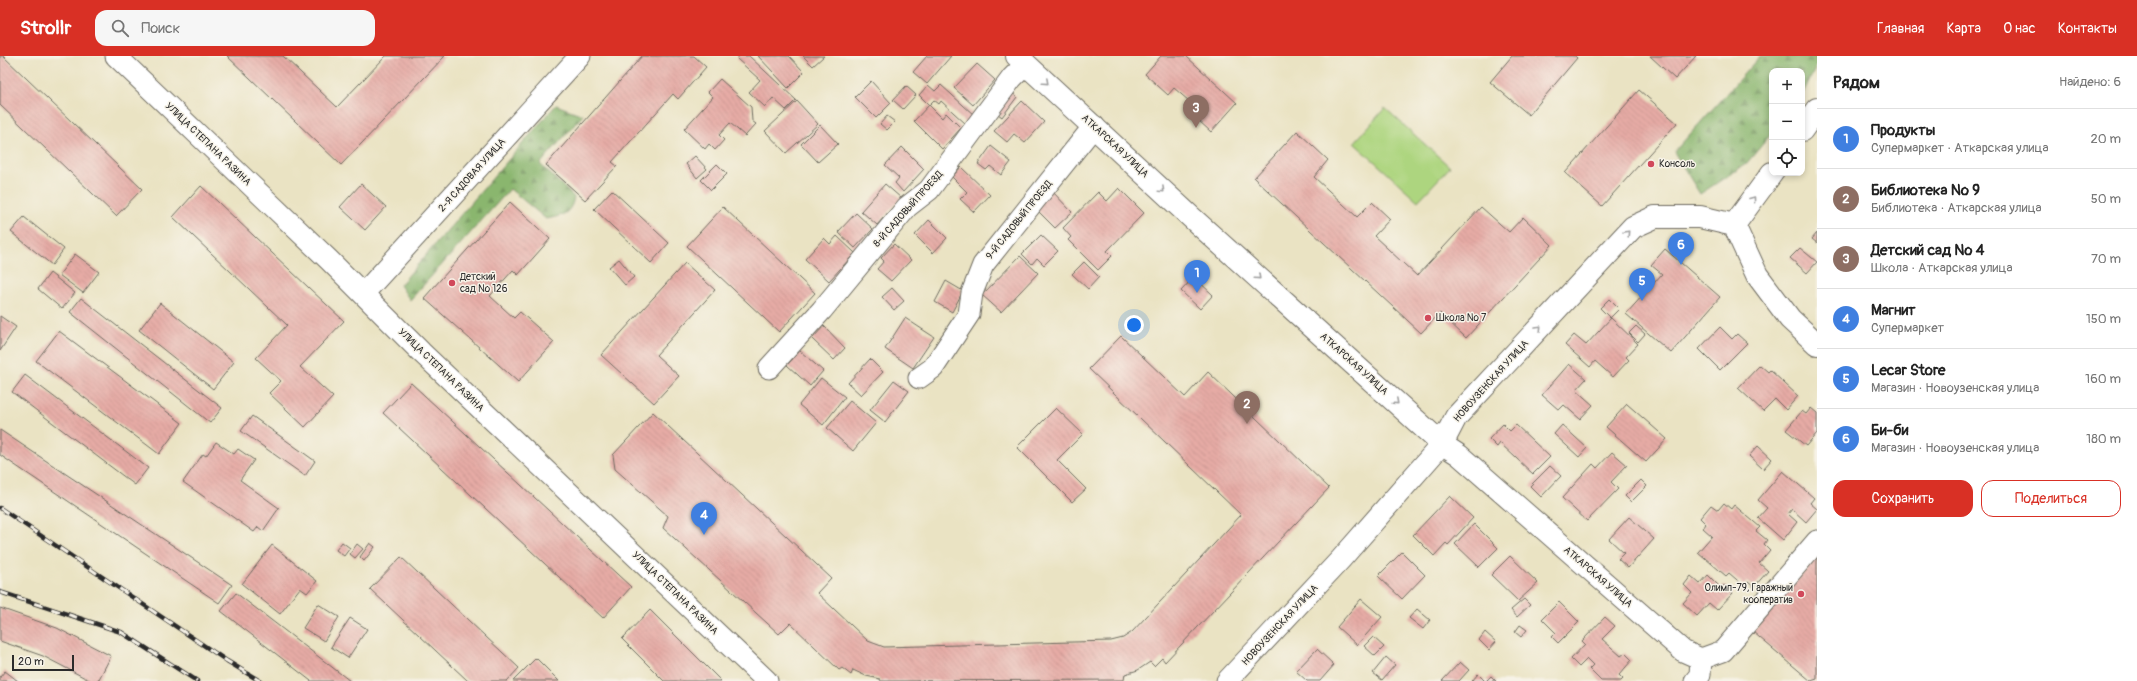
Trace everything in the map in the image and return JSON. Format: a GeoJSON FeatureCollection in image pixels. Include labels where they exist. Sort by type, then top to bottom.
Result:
{"type":"FeatureCollection","features":[{"type":"Feature","properties":{"kind":"main road","name":"АТКАРСКАЯ УЛИЦА"},"geometry":{"type":"LineString","coordinates":[[1022,60],[1198,223],[1442,444]]}},
{"type":"Feature","properties":{"kind":"main road"},"geometry":{"type":"LineString","coordinates":[[1805,126],[1817,109]]}},
{"type":"Feature","properties":{"kind":"main road"},"geometry":{"type":"LineString","coordinates":[[1770,176],[1734,225],[1757,275],[1790,319],[1817,344]]}},
{"type":"Feature","properties":{"kind":"main road","name":"НОВОУЗЕНСКАЯ УЛИЦА"},"geometry":{"type":"LineString","coordinates":[[1442,444],[1456,417],[1633,227],[1655,217],[1700,217],[1734,225]]}},
{"type":"Feature","properties":{"kind":"street","name":"УЛИЦА СТЕПАНА РАЗИНА"},"geometry":{"type":"LineString","coordinates":[[116,56],[363,294],[421,352],[767,681]]}},
{"type":"Feature","properties":{"kind":"street","name":"2-Я САДОВАЯ УЛИЦА"},"geometry":{"type":"LineString","coordinates":[[363,294],[580,56]]}},
{"type":"Feature","properties":{"kind":"street","name":"8-Й САДОВЫЙ ПРОЕЗД"},"geometry":{"type":"LineString","coordinates":[[769,368],[822,310],[907,207],[929,190],[1012,78],[1022,60]]}},
{"type":"Feature","properties":{"kind":"street","name":"9-Й САДОВЫЙ ПРОЕЗД"},"geometry":{"type":"LineString","coordinates":[[919,378],[933,368],[969,314],[972,293],[983,265],[1094,126]]}},
{"type":"Feature","properties":{"kind":"street","name":"АТКАРСКАЯ УЛИЦА"},"geometry":{"type":"LineString","coordinates":[[1442,444],[1459,455],[1683,651],[1701,659]]}},
{"type":"Feature","properties":{"kind":"street","name":"НОВОУЗЕНСКАЯ УЛИЦА"},"geometry":{"type":"LineString","coordinates":[[1227,681],[1341,559],[1442,444]]}},
{"type":"Feature","properties":{"kind":"street"},"geometry":{"type":"LineString","coordinates":[[1695,681],[1700,675],[1701,659],[1723,651],[1817,541]]}},
{"type":"Feature","properties":{"kind":"green space"},"geometry":{"type":"Polygon","coordinates":[[[1760,56],[1817,56],[1817,65],[1805,89],[1805,68],[1769,68],[1769,137],[1746,164],[1700,194],[1674,152],[1760,56]]]}},
{"type":"Feature","properties":{"kind":"green space"},"geometry":{"type":"Polygon","coordinates":[[[556,105],[583,115],[540,164],[574,197],[571,207],[568,211],[557,217],[546,219],[510,189],[410,300],[400,285],[556,105]]]}},
{"type":"Feature","properties":{"kind":"green space"},"geometry":{"type":"Polygon","coordinates":[[[1385,108],[1450,167],[1418,201],[1354,143],[1385,108]]]}},
{"type":"Feature","properties":{"kind":"building"},"geometry":{"type":"Polygon","coordinates":[[[0,56],[3,56],[142,189],[116,216],[0,105],[0,56]]]}},
{"type":"Feature","properties":{"kind":"building"},"geometry":{"type":"Polygon","coordinates":[[[227,56],[283,56],[337,107],[386,56],[445,56],[341,165],[227,56]]]}},
{"type":"Feature","properties":{"kind":"building"},"geometry":{"type":"Polygon","coordinates":[[[642,56],[694,56],[706,67],[678,99],[673,94],[612,162],[617,166],[585,200],[546,165],[642,56]]]}},
{"type":"Feature","properties":{"kind":"building"},"geometry":{"type":"Polygon","coordinates":[[[739,56],[749,56],[796,100],[786,110],[773,98],[765,107],[749,92],[760,80],[737,59],[739,56]]]}},
{"type":"Feature","properties":{"kind":"building"},"geometry":{"type":"Polygon","coordinates":[[[758,56],[789,56],[804,72],[788,88],[758,56]]]}},
{"type":"Feature","properties":{"kind":"building"},"geometry":{"type":"Polygon","coordinates":[[[803,56],[824,56],[813,66],[803,56]]]}},
{"type":"Feature","properties":{"kind":"building"},"geometry":{"type":"Polygon","coordinates":[[[927,56],[951,56],[927,84],[913,72],[927,56]]]}},
{"type":"Feature","properties":{"kind":"building"},"geometry":{"type":"Polygon","coordinates":[[[1161,56],[1186,56],[1237,103],[1211,132],[1184,107],[1189,101],[1174,88],[1168,95],[1145,74],[1161,56]]]}},
{"type":"Feature","properties":{"kind":"building"},"geometry":{"type":"Polygon","coordinates":[[[1512,56],[1575,56],[1577,58],[1529,115],[1490,82],[1512,56]]]}},
{"type":"Feature","properties":{"kind":"building"},"geometry":{"type":"Polygon","coordinates":[[[1650,56],[1696,56],[1675,79],[1650,56]]]}},
{"type":"Feature","properties":{"kind":"building"},"geometry":{"type":"Polygon","coordinates":[[[977,64],[995,80],[973,105],[954,88],[977,64]]]}},
{"type":"Feature","properties":{"kind":"building"},"geometry":{"type":"Polygon","coordinates":[[[720,79],[751,107],[752,121],[756,124],[745,136],[730,123],[719,135],[724,140],[715,150],[709,144],[705,149],[684,129],[713,97],[708,92],[720,79]]]}},
{"type":"Feature","properties":{"kind":"building"},"geometry":{"type":"Polygon","coordinates":[[[871,81],[891,103],[876,118],[855,97],[871,81]]]}},
{"type":"Feature","properties":{"kind":"building"},"geometry":{"type":"Polygon","coordinates":[[[928,85],[935,91],[941,85],[974,115],[966,124],[941,101],[939,104],[934,100],[929,105],[919,95],[928,85]]]}},
{"type":"Feature","properties":{"kind":"building"},"geometry":{"type":"Polygon","coordinates":[[[906,86],[916,95],[903,109],[893,100],[906,86]]]}},
{"type":"Feature","properties":{"kind":"building"},"geometry":{"type":"Polygon","coordinates":[[[1009,90],[1017,97],[1002,117],[993,110],[1009,90]]]}},
{"type":"Feature","properties":{"kind":"building"},"geometry":{"type":"Polygon","coordinates":[[[1639,90],[1677,123],[1602,206],[1565,173],[1639,90]]]}},
{"type":"Feature","properties":{"kind":"building"},"geometry":{"type":"Polygon","coordinates":[[[797,101],[818,124],[786,153],[765,131],[797,101]]]}},
{"type":"Feature","properties":{"kind":"building"},"geometry":{"type":"Polygon","coordinates":[[[1022,101],[1044,122],[1025,143],[1014,134],[1007,142],[994,131],[1022,101]]]}},
{"type":"Feature","properties":{"kind":"building"},"geometry":{"type":"Polygon","coordinates":[[[929,105],[942,118],[946,113],[961,128],[942,149],[914,121],[929,105]]]}},
{"type":"Feature","properties":{"kind":"building"},"geometry":{"type":"Polygon","coordinates":[[[887,116],[895,122],[887,130],[880,124],[887,116]]]}},
{"type":"Feature","properties":{"kind":"building"},"geometry":{"type":"Polygon","coordinates":[[[820,125],[838,144],[818,162],[801,144],[820,125]]]}},
{"type":"Feature","properties":{"kind":"building"},"geometry":{"type":"Polygon","coordinates":[[[1297,131],[1328,160],[1314,177],[1357,217],[1372,202],[1390,219],[1374,236],[1417,276],[1481,207],[1509,232],[1523,217],[1552,245],[1466,338],[1440,313],[1421,333],[1254,178],[1297,131]]]}},
{"type":"Feature","properties":{"kind":"building"},"geometry":{"type":"Polygon","coordinates":[[[991,146],[1011,162],[1001,175],[990,166],[986,170],[978,164],[991,146]]]}},
{"type":"Feature","properties":{"kind":"building"},"geometry":{"type":"Polygon","coordinates":[[[902,147],[924,169],[903,192],[895,183],[899,178],[885,165],[902,147]]]}},
{"type":"Feature","properties":{"kind":"building"},"geometry":{"type":"Polygon","coordinates":[[[695,156],[707,169],[697,178],[686,164],[695,156]]]}},
{"type":"Feature","properties":{"kind":"building"},"geometry":{"type":"Polygon","coordinates":[[[717,164],[727,174],[711,190],[701,180],[717,164]]]}},
{"type":"Feature","properties":{"kind":"building"},"geometry":{"type":"Polygon","coordinates":[[[961,167],[990,195],[974,212],[960,199],[967,192],[952,177],[961,167]]]}},
{"type":"Feature","properties":{"kind":"building"},"geometry":{"type":"Polygon","coordinates":[[[361,184],[386,207],[365,230],[340,207],[361,184]]]}},
{"type":"Feature","properties":{"kind":"building"},"geometry":{"type":"Polygon","coordinates":[[[885,184],[901,198],[877,225],[861,211],[885,184]]]}},
{"type":"Feature","properties":{"kind":"building"},"geometry":{"type":"Polygon","coordinates":[[[201,186],[344,321],[300,367],[333,397],[305,427],[269,393],[281,381],[256,358],[287,325],[173,217],[201,186]]]}},
{"type":"Feature","properties":{"kind":"building"},"geometry":{"type":"Polygon","coordinates":[[[1119,188],[1144,213],[1107,251],[1112,256],[1098,270],[1068,240],[1071,237],[1063,228],[1098,192],[1107,201],[1119,188]]]}},
{"type":"Feature","properties":{"kind":"building"},"geometry":{"type":"Polygon","coordinates":[[[612,190],[669,243],[651,263],[594,209],[612,190]]]}},
{"type":"Feature","properties":{"kind":"building"},"geometry":{"type":"Polygon","coordinates":[[[1051,190],[1072,212],[1055,228],[1034,207],[1051,190]]]}},
{"type":"Feature","properties":{"kind":"building"},"geometry":{"type":"Polygon","coordinates":[[[510,202],[550,239],[518,275],[513,270],[490,296],[514,318],[520,312],[554,342],[518,382],[424,298],[510,202]]]}},
{"type":"Feature","properties":{"kind":"building"},"geometry":{"type":"Polygon","coordinates":[[[723,207],[815,293],[779,332],[687,246],[723,207]]]}},
{"type":"Feature","properties":{"kind":"building"},"geometry":{"type":"Polygon","coordinates":[[[856,213],[873,229],[855,248],[838,232],[856,213]]]}},
{"type":"Feature","properties":{"kind":"building"},"geometry":{"type":"Polygon","coordinates":[[[24,217],[64,249],[52,265],[11,232],[24,217]]]}},
{"type":"Feature","properties":{"kind":"building"},"geometry":{"type":"Polygon","coordinates":[[[929,220],[947,238],[933,253],[915,235],[929,220]]]}},
{"type":"Feature","properties":{"kind":"building"},"geometry":{"type":"Polygon","coordinates":[[[1817,233],[1817,243],[1812,239],[1817,233]]]}},
{"type":"Feature","properties":{"kind":"building"},"geometry":{"type":"Polygon","coordinates":[[[1041,235],[1058,251],[1044,265],[1037,258],[1032,264],[1022,254],[1041,235]]]}},
{"type":"Feature","properties":{"kind":"building"},"geometry":{"type":"Polygon","coordinates":[[[837,236],[855,253],[829,281],[805,259],[824,238],[830,244],[837,236]]]}},
{"type":"Feature","properties":{"kind":"building"},"geometry":{"type":"Polygon","coordinates":[[[894,244],[911,260],[891,281],[877,269],[884,261],[881,258],[894,244]]]}},
{"type":"Feature","properties":{"kind":"building"},"geometry":{"type":"Polygon","coordinates":[[[1800,248],[1817,262],[1807,273],[1790,258],[1800,248]]]}},
{"type":"Feature","properties":{"kind":"building"},"geometry":{"type":"Polygon","coordinates":[[[1665,249],[1720,297],[1671,353],[1626,314],[1662,274],[1651,265],[1665,249]]]}},
{"type":"Feature","properties":{"kind":"building"},"geometry":{"type":"Polygon","coordinates":[[[75,254],[99,272],[83,293],[59,275],[75,254]]]}},
{"type":"Feature","properties":{"kind":"building"},"geometry":{"type":"Polygon","coordinates":[[[1020,256],[1038,273],[1001,312],[982,295],[1020,256]]]}},
{"type":"Feature","properties":{"kind":"building"},"geometry":{"type":"Polygon","coordinates":[[[619,259],[634,277],[625,285],[609,267],[619,259]]]}},
{"type":"Feature","properties":{"kind":"building"},"geometry":{"type":"Polygon","coordinates":[[[1084,262],[1099,277],[1088,289],[1072,274],[1084,262]]]}},
{"type":"Feature","properties":{"kind":"building"},"geometry":{"type":"Polygon","coordinates":[[[685,263],[715,290],[656,355],[679,376],[654,403],[601,355],[685,263]]]}},
{"type":"Feature","properties":{"kind":"building"},"geometry":{"type":"Polygon","coordinates":[[[50,273],[75,293],[62,309],[38,289],[50,273]]]}},
{"type":"Feature","properties":{"kind":"building"},"geometry":{"type":"Polygon","coordinates":[[[1194,277],[1213,295],[1200,309],[1181,291],[1194,277]]]}},
{"type":"Feature","properties":{"kind":"building"},"geometry":{"type":"Polygon","coordinates":[[[946,281],[963,291],[952,312],[935,302],[946,281]]]}},
{"type":"Feature","properties":{"kind":"building"},"geometry":{"type":"Polygon","coordinates":[[[892,288],[904,301],[894,310],[882,297],[892,288]]]}},
{"type":"Feature","properties":{"kind":"building"},"geometry":{"type":"Polygon","coordinates":[[[81,298],[222,408],[210,423],[70,312],[81,298]]]}},
{"type":"Feature","properties":{"kind":"building"},"geometry":{"type":"Polygon","coordinates":[[[1609,299],[1619,309],[1610,318],[1600,308],[1609,299]]]}},
{"type":"Feature","properties":{"kind":"building"},"geometry":{"type":"Polygon","coordinates":[[[160,303],[234,362],[213,389],[139,330],[160,303]]]}},
{"type":"Feature","properties":{"kind":"building"},"geometry":{"type":"Polygon","coordinates":[[[0,316],[16,327],[0,351],[0,316]]]}},
{"type":"Feature","properties":{"kind":"building"},"geometry":{"type":"Polygon","coordinates":[[[905,318],[934,337],[913,368],[885,349],[905,318]]]}},
{"type":"Feature","properties":{"kind":"building"},"geometry":{"type":"Polygon","coordinates":[[[1611,318],[1638,344],[1626,357],[1629,360],[1613,377],[1595,361],[1590,367],[1565,345],[1574,335],[1586,345],[1611,318]]]}},
{"type":"Feature","properties":{"kind":"building"},"geometry":{"type":"Polygon","coordinates":[[[824,326],[845,348],[834,360],[812,339],[824,326]]]}},
{"type":"Feature","properties":{"kind":"building"},"geometry":{"type":"Polygon","coordinates":[[[1636,326],[1645,334],[1638,342],[1629,333],[1636,326]]]}},
{"type":"Feature","properties":{"kind":"building"},"geometry":{"type":"Polygon","coordinates":[[[1720,327],[1732,339],[1737,334],[1747,343],[1720,370],[1699,349],[1720,327]]]}},
{"type":"Feature","properties":{"kind":"building"},"geometry":{"type":"Polygon","coordinates":[[[59,331],[182,423],[159,454],[36,361],[59,331]]]}},
{"type":"Feature","properties":{"kind":"building"},"geometry":{"type":"Polygon","coordinates":[[[1121,336],[1185,397],[1208,372],[1329,488],[1165,662],[1162,658],[1154,666],[1150,662],[1138,670],[1125,674],[1124,680],[881,681],[880,679],[866,676],[853,670],[851,675],[842,668],[839,670],[790,623],[779,634],[663,528],[668,516],[615,469],[613,455],[653,412],[831,578],[817,593],[868,641],[884,647],[1111,641],[1123,638],[1132,632],[1241,515],[1089,369],[1121,336]]]}},
{"type":"Feature","properties":{"kind":"building"},"geometry":{"type":"Polygon","coordinates":[[[800,351],[823,371],[810,386],[787,365],[800,351]]]}},
{"type":"Feature","properties":{"kind":"building"},"geometry":{"type":"Polygon","coordinates":[[[870,359],[883,372],[861,395],[848,383],[870,359]]]}},
{"type":"Feature","properties":{"kind":"building"},"geometry":{"type":"Polygon","coordinates":[[[1569,364],[1586,379],[1576,390],[1593,405],[1580,419],[1564,405],[1559,410],[1542,395],[1569,364]]]}},
{"type":"Feature","properties":{"kind":"building"},"geometry":{"type":"Polygon","coordinates":[[[1760,365],[1768,372],[1770,370],[1798,396],[1786,410],[1775,399],[1763,411],[1738,388],[1760,365]]]}},
{"type":"Feature","properties":{"kind":"building"},"geometry":{"type":"Polygon","coordinates":[[[25,375],[148,468],[135,485],[12,392],[25,375]]]}},
{"type":"Feature","properties":{"kind":"building"},"geometry":{"type":"Polygon","coordinates":[[[821,378],[845,397],[823,425],[799,405],[821,378]]]}},
{"type":"Feature","properties":{"kind":"building"},"geometry":{"type":"Polygon","coordinates":[[[894,380],[909,391],[885,422],[870,410],[894,380]]]}},
{"type":"Feature","properties":{"kind":"building"},"geometry":{"type":"Polygon","coordinates":[[[411,383],[631,587],[603,618],[383,413],[411,383]]]}},
{"type":"Feature","properties":{"kind":"building"},"geometry":{"type":"Polygon","coordinates":[[[850,401],[876,423],[853,451],[827,428],[850,401]]]}},
{"type":"Feature","properties":{"kind":"building"},"geometry":{"type":"Polygon","coordinates":[[[1627,404],[1667,439],[1646,462],[1606,427],[1627,404]]]}},
{"type":"Feature","properties":{"kind":"building"},"geometry":{"type":"Polygon","coordinates":[[[1056,408],[1083,434],[1057,460],[1086,489],[1072,502],[1017,447],[1056,408]]]}},
{"type":"Feature","properties":{"kind":"building"},"geometry":{"type":"Polygon","coordinates":[[[1811,408],[1817,413],[1817,433],[1806,446],[1786,430],[1802,411],[1806,414],[1811,408]]]}},
{"type":"Feature","properties":{"kind":"building"},"geometry":{"type":"Polygon","coordinates":[[[252,416],[315,461],[305,476],[241,431],[252,416]]]}},
{"type":"Feature","properties":{"kind":"building"},"geometry":{"type":"Polygon","coordinates":[[[1503,424],[1510,431],[1516,425],[1550,457],[1533,474],[1500,443],[1497,447],[1489,439],[1503,424]]]}},
{"type":"Feature","properties":{"kind":"building"},"geometry":{"type":"Polygon","coordinates":[[[1562,425],[1587,448],[1579,457],[1554,434],[1562,425]]]}},
{"type":"Feature","properties":{"kind":"building"},"geometry":{"type":"Polygon","coordinates":[[[0,430],[232,585],[219,603],[0,455],[0,430]]]}},
{"type":"Feature","properties":{"kind":"building"},"geometry":{"type":"Polygon","coordinates":[[[216,442],[234,454],[238,449],[254,460],[240,480],[279,508],[263,531],[258,527],[254,532],[183,482],[203,454],[206,456],[216,442]]]}},
{"type":"Feature","properties":{"kind":"building"},"geometry":{"type":"Polygon","coordinates":[[[1758,446],[1772,459],[1763,469],[1749,456],[1758,446]]]}},
{"type":"Feature","properties":{"kind":"building"},"geometry":{"type":"Polygon","coordinates":[[[1612,452],[1627,465],[1611,482],[1618,489],[1587,521],[1562,498],[1593,464],[1597,468],[1612,452]]]}},
{"type":"Feature","properties":{"kind":"building"},"geometry":{"type":"Polygon","coordinates":[[[1550,466],[1561,476],[1541,497],[1530,486],[1550,466]]]}},
{"type":"Feature","properties":{"kind":"building"},"geometry":{"type":"Polygon","coordinates":[[[1783,471],[1814,498],[1810,503],[1817,509],[1806,522],[1792,509],[1788,514],[1797,522],[1783,540],[1758,518],[1767,508],[1758,500],[1783,471]]]}},
{"type":"Feature","properties":{"kind":"building"},"geometry":{"type":"Polygon","coordinates":[[[1641,480],[1647,486],[1631,502],[1625,496],[1641,480]]]}},
{"type":"Feature","properties":{"kind":"building"},"geometry":{"type":"Polygon","coordinates":[[[1450,496],[1473,518],[1448,545],[1446,543],[1434,556],[1413,535],[1450,496]]]}},
{"type":"Feature","properties":{"kind":"building"},"geometry":{"type":"Polygon","coordinates":[[[1724,503],[1731,509],[1734,505],[1760,527],[1756,531],[1767,540],[1764,544],[1770,550],[1759,563],[1768,571],[1754,587],[1748,582],[1744,586],[1729,573],[1726,576],[1698,552],[1712,536],[1703,528],[1706,524],[1700,518],[1711,505],[1718,510],[1724,503]]]}},
{"type":"Feature","properties":{"kind":"building"},"geometry":{"type":"Polygon","coordinates":[[[1629,517],[1654,539],[1628,568],[1618,559],[1624,553],[1609,539],[1629,517]]]}},
{"type":"Feature","properties":{"kind":"building"},"geometry":{"type":"Polygon","coordinates":[[[1474,524],[1498,548],[1479,567],[1455,544],[1474,524]]]}},
{"type":"Feature","properties":{"kind":"building"},"geometry":{"type":"Polygon","coordinates":[[[342,542],[350,548],[344,556],[336,550],[342,542]]]}},
{"type":"Feature","properties":{"kind":"building"},"geometry":{"type":"Polygon","coordinates":[[[370,543],[375,547],[364,561],[360,557],[370,543]]]}},
{"type":"Feature","properties":{"kind":"building"},"geometry":{"type":"Polygon","coordinates":[[[357,544],[363,549],[355,558],[350,554],[357,544]]]}},
{"type":"Feature","properties":{"kind":"building"},"geometry":{"type":"Polygon","coordinates":[[[272,545],[317,581],[307,593],[300,588],[280,614],[242,584],[272,545]]]}},
{"type":"Feature","properties":{"kind":"building"},"geometry":{"type":"Polygon","coordinates":[[[1402,552],[1425,575],[1402,599],[1378,576],[1402,552]]]}},
{"type":"Feature","properties":{"kind":"building"},"geometry":{"type":"Polygon","coordinates":[[[1510,556],[1538,583],[1518,601],[1491,575],[1510,556]]]}},
{"type":"Feature","properties":{"kind":"building"},"geometry":{"type":"Polygon","coordinates":[[[401,557],[519,668],[507,681],[468,681],[370,589],[401,557]]]}},
{"type":"Feature","properties":{"kind":"building","name":"Олимп-79, Гаражный кооператив"},"geometry":{"type":"Polygon","coordinates":[[[1817,557],[1817,679],[1811,681],[1753,632],[1817,557]]]}},
{"type":"Feature","properties":{"kind":"building"},"geometry":{"type":"Polygon","coordinates":[[[1708,575],[1721,588],[1724,585],[1733,593],[1717,610],[1709,603],[1697,616],[1683,603],[1692,593],[1684,585],[1691,576],[1700,584],[1708,575]]]}},
{"type":"Feature","properties":{"kind":"building"},"geometry":{"type":"Polygon","coordinates":[[[236,593],[350,681],[311,681],[221,611],[236,593]]]}},
{"type":"Feature","properties":{"kind":"building"},"geometry":{"type":"Polygon","coordinates":[[[1361,599],[1382,617],[1357,645],[1337,627],[1361,599]]]}},
{"type":"Feature","properties":{"kind":"building"},"geometry":{"type":"Polygon","coordinates":[[[1524,599],[1530,605],[1517,617],[1511,610],[1524,599]]]}},
{"type":"Feature","properties":{"kind":"building"},"geometry":{"type":"Polygon","coordinates":[[[1559,602],[1579,622],[1558,643],[1552,637],[1556,633],[1542,619],[1559,602]]]}},
{"type":"Feature","properties":{"kind":"building"},"geometry":{"type":"Polygon","coordinates":[[[318,604],[339,617],[324,641],[303,628],[318,604]]]}},
{"type":"Feature","properties":{"kind":"building"},"geometry":{"type":"Polygon","coordinates":[[[0,608],[57,628],[111,656],[98,681],[91,681],[43,656],[0,641],[0,608]]]}},
{"type":"Feature","properties":{"kind":"building"},"geometry":{"type":"Polygon","coordinates":[[[1417,609],[1430,620],[1423,629],[1409,618],[1417,609]]]}},
{"type":"Feature","properties":{"kind":"building"},"geometry":{"type":"Polygon","coordinates":[[[650,610],[721,681],[664,681],[622,639],[650,610]]]}},
{"type":"Feature","properties":{"kind":"building"},"geometry":{"type":"Polygon","coordinates":[[[1605,617],[1615,626],[1602,639],[1621,656],[1625,653],[1632,660],[1619,675],[1623,679],[1621,681],[1601,681],[1589,669],[1593,665],[1587,659],[1579,667],[1571,659],[1585,644],[1582,641],[1605,617]]]}},
{"type":"Feature","properties":{"kind":"building"},"geometry":{"type":"Polygon","coordinates":[[[350,618],[367,629],[348,658],[331,647],[350,618]]]}},
{"type":"Feature","properties":{"kind":"building"},"geometry":{"type":"Polygon","coordinates":[[[1520,625],[1527,630],[1521,637],[1515,632],[1520,625]]]}},
{"type":"Feature","properties":{"kind":"building"},"geometry":{"type":"Polygon","coordinates":[[[1485,632],[1496,642],[1489,650],[1479,640],[1485,632]]]}},
{"type":"Feature","properties":{"kind":"building"},"geometry":{"type":"Polygon","coordinates":[[[1373,637],[1384,647],[1375,656],[1364,646],[1373,637]]]}},
{"type":"Feature","properties":{"kind":"building"},"geometry":{"type":"Polygon","coordinates":[[[1317,649],[1334,665],[1320,681],[1307,681],[1296,671],[1317,649]]]}},
{"type":"Feature","properties":{"kind":"building"},"geometry":{"type":"Polygon","coordinates":[[[1386,657],[1395,665],[1382,680],[1373,673],[1386,657]]]}},
{"type":"Feature","properties":{"kind":"building"},"geometry":{"type":"Polygon","coordinates":[[[536,658],[559,681],[513,681],[536,658]]]}},
{"type":"Feature","properties":{"kind":"building"},"geometry":{"type":"Polygon","coordinates":[[[1460,662],[1469,670],[1459,681],[1442,681],[1460,662]]]}},
{"type":"Feature","properties":{"kind":"building"},"geometry":{"type":"Polygon","coordinates":[[[5,671],[18,681],[0,681],[0,677],[5,671]]]}},
{"type":"Feature","properties":{"kind":"building"},"geometry":{"type":"Polygon","coordinates":[[[1478,674],[1485,681],[1472,681],[1478,674]]]}},
{"type":"Feature","properties":{"kind":"building"},"geometry":{"type":"Polygon","coordinates":[[[1491,676],[1496,681],[1486,681],[1491,676]]]}},
{"type":"Feature","properties":{"kind":"railway"},"geometry":{"type":"LineString","coordinates":[[0,508],[227,661],[260,681]]}},
{"type":"Feature","properties":{"kind":"railway"},"geometry":{"type":"LineString","coordinates":[[0,592],[121,632],[197,681]]}},
{"type":"Feature","properties":{"kind":"place","name":"Детский сад № 4"},"geometry":{"type":"Point","coordinates":[1196,128]}},
{"type":"Feature","properties":{"kind":"place","name":"Консоль"},"geometry":{"type":"Point","coordinates":[1651,164]}},
{"type":"Feature","properties":{"kind":"place","name":"Би-би"},"geometry":{"type":"Point","coordinates":[1681,265]}},
{"type":"Feature","properties":{"kind":"place","name":"Детский сад № 126"},"geometry":{"type":"Point","coordinates":[452,283]}},
{"type":"Feature","properties":{"kind":"place","name":"Продукты"},"geometry":{"type":"Point","coordinates":[1197,293]}},
{"type":"Feature","properties":{"kind":"place","name":"Lecar Store"},"geometry":{"type":"Point","coordinates":[1642,301]}},
{"type":"Feature","properties":{"kind":"place","name":"Школа № 7"},"geometry":{"type":"Point","coordinates":[1428,318]}},
{"type":"Feature","properties":{"kind":"place","name":"Библиотека № 9"},"geometry":{"type":"Point","coordinates":[1247,424]}},
{"type":"Feature","properties":{"kind":"place","name":"Магнит"},"geometry":{"type":"Point","coordinates":[704,535]}},
{"type":"Feature","properties":{"kind":"place","name":"Олимп-79, Гаражный кооператив"},"geometry":{"type":"Point","coordinates":[1801,594]}}]}
